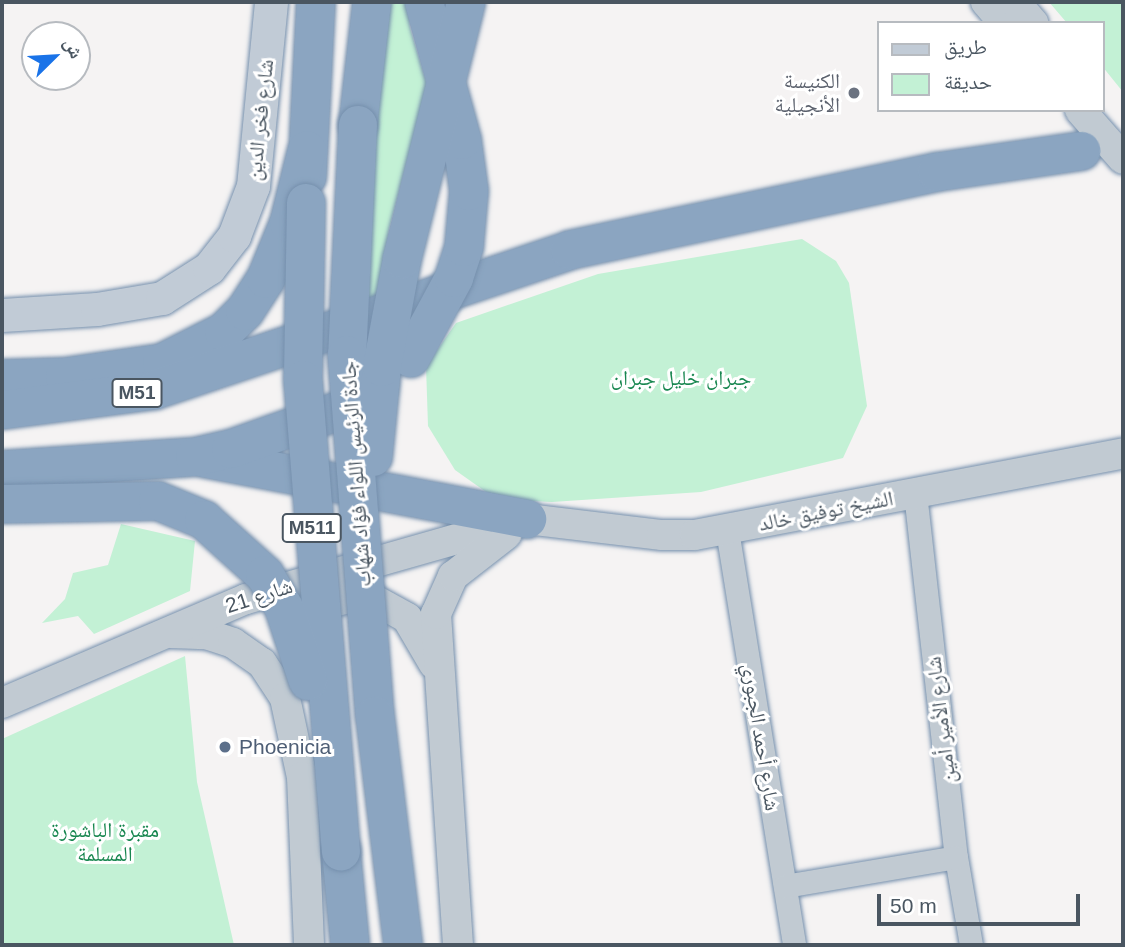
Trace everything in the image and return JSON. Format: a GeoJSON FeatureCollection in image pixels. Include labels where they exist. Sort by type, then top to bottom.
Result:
{"type":"FeatureCollection","features":[{"type":"Feature","properties":{"kind":"highway","name":"M511"},"geometry":{"type":"LineString","coordinates":[[316,2],[307,150],[303,380],[350,945]]}},
{"type":"Feature","properties":{"kind":"highway","name":"جادة الرئيس اللواء فؤاد شهاب"},"geometry":{"type":"LineString","coordinates":[[372,2],[358,125],[348,355],[364,585],[403,945]]}},
{"type":"Feature","properties":{"kind":"highway"},"geometry":{"type":"LineString","coordinates":[[2,470],[195,457],[231,449],[346,408],[411,358],[454,278],[464,247],[469,191],[463,140],[424,2]]}},
{"type":"Feature","properties":{"kind":"highway"},"geometry":{"type":"LineString","coordinates":[[364,585],[377,414],[394,300],[466,2]]}},
{"type":"Feature","properties":{"kind":"highway"},"geometry":{"type":"LineString","coordinates":[[6,389],[65,377],[162,363],[224,332],[245,311],[266,279],[289,223],[307,150]]}},
{"type":"Feature","properties":{"kind":"highway","name":"M51"},"geometry":{"type":"LineString","coordinates":[[6,389],[155,390],[570,250],[924,174],[1081,151]]}},
{"type":"Feature","properties":{"kind":"highway"},"geometry":{"type":"LineString","coordinates":[[195,457],[527,519]]}},
{"type":"Feature","properties":{"kind":"highway"},"geometry":{"type":"LineString","coordinates":[[2,504],[158,500],[189,512],[228,537],[265,575],[284,608],[303,661],[335,790]]}},
{"type":"Feature","properties":{"kind":"main road","name":"شارع فخر الدين"},"geometry":{"type":"LineString","coordinates":[[2,316],[97,309],[162,298],[209,268],[234,236],[254,186],[271,2]]}},
{"type":"Feature","properties":{"kind":"street"},"geometry":{"type":"LineString","coordinates":[[986,2],[1002,21]]}},
{"type":"Feature","properties":{"kind":"street"},"geometry":{"type":"LineString","coordinates":[[1015,2],[1031,21]]}},
{"type":"Feature","properties":{"kind":"street"},"geometry":{"type":"LineString","coordinates":[[1104,108],[1123,132]]}},
{"type":"Feature","properties":{"kind":"street"},"geometry":{"type":"LineString","coordinates":[[1082,112],[1123,159]]}},
{"type":"Feature","properties":{"kind":"street","name":"الشيخ توفيق خالد"},"geometry":{"type":"LineString","coordinates":[[527,519],[662,536],[727,530],[1123,453]]}},
{"type":"Feature","properties":{"kind":"street","name":"شارع الأمير أمين"},"geometry":{"type":"LineString","coordinates":[[915,493],[956,857],[971,945]]}},
{"type":"Feature","properties":{"kind":"street"},"geometry":{"type":"LineString","coordinates":[[458,945],[436,614],[445,588],[471,558],[527,519]]}},
{"type":"Feature","properties":{"kind":"street","name":"شارع 21"},"geometry":{"type":"LineString","coordinates":[[2,704],[160,632],[246,599],[527,519]]}},
{"type":"Feature","properties":{"kind":"street","name":"شارع أحمد الجبوري"},"geometry":{"type":"LineString","coordinates":[[727,530],[794,945]]}},
{"type":"Feature","properties":{"kind":"street"},"geometry":{"type":"LineString","coordinates":[[277,683],[286,648],[310,618],[329,603],[356,597],[389,605],[407,618],[428,647],[439,677]]}},
{"type":"Feature","properties":{"kind":"street"},"geometry":{"type":"LineString","coordinates":[[160,632],[206,634],[233,643],[262,663],[277,683],[290,713],[302,776],[309,945]]}},
{"type":"Feature","properties":{"kind":"street"},"geometry":{"type":"LineString","coordinates":[[785,886],[956,857]]}},
{"type":"Feature","properties":{"kind":"green space"},"geometry":{"type":"Polygon","coordinates":[[[385,2],[407,2],[410,28],[427,85],[389,229],[368,365],[370,212],[385,2]]]}},
{"type":"Feature","properties":{"kind":"green space"},"geometry":{"type":"Polygon","coordinates":[[[1049,2],[1121,2],[1123,92],[1104,68],[1104,21],[1065,21],[1049,2]]]}},
{"type":"Feature","properties":{"kind":"green space","name":"جبران خليل جبران"},"geometry":{"type":"Polygon","coordinates":[[[802,239],[836,261],[849,283],[867,406],[843,458],[701,492],[552,502],[496,499],[455,470],[428,426],[426,366],[456,323],[598,274],[802,239]]]}},
{"type":"Feature","properties":{"kind":"green space"},"geometry":{"type":"Polygon","coordinates":[[[121,524],[195,541],[190,591],[94,634],[78,616],[42,623],[65,599],[73,573],[108,565],[121,524]]]}},
{"type":"Feature","properties":{"kind":"green space","name":"مقبرة الباشورة المسلمة"},"geometry":{"type":"Polygon","coordinates":[[[185,656],[197,782],[234,945],[2,945],[2,739],[185,656]]]}},
{"type":"Feature","properties":{"kind":"place","name":"الكنيسة الأنجيلية"},"geometry":{"type":"Point","coordinates":[854,93]}},
{"type":"Feature","properties":{"kind":"place","name":"Phoenicia"},"geometry":{"type":"Point","coordinates":[225,747]}}]}
